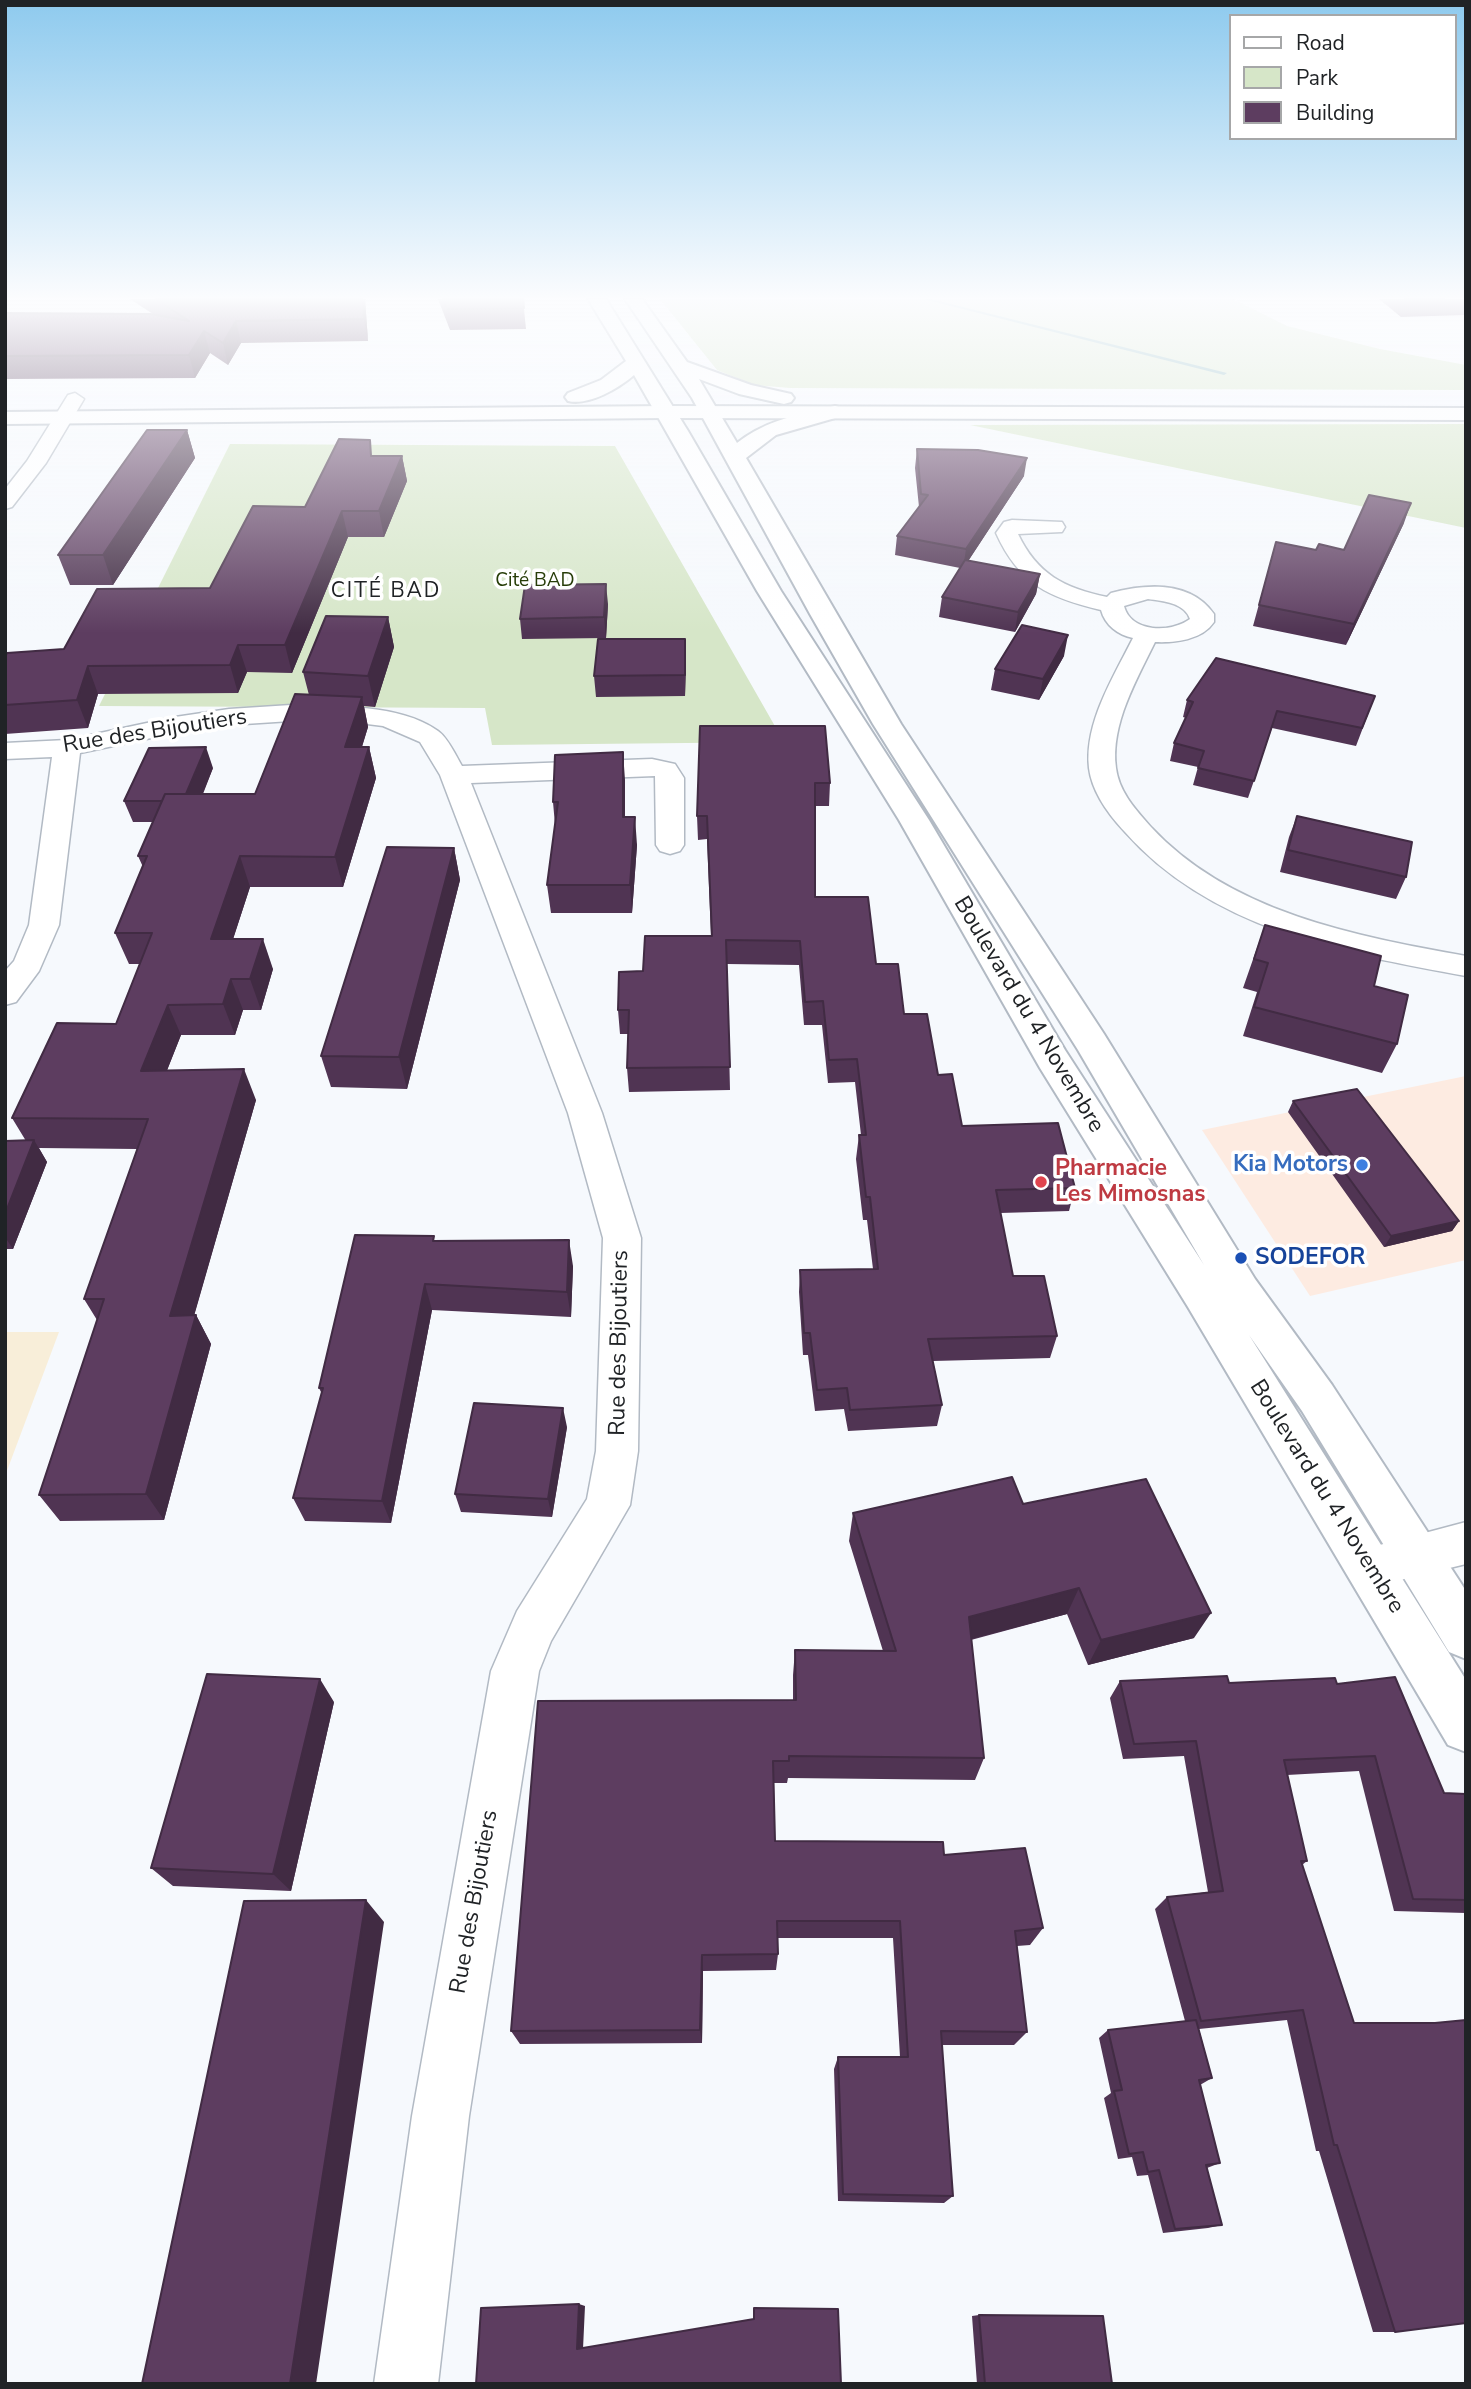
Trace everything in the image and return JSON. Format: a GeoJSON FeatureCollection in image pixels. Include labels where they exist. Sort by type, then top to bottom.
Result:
{"type":"FeatureCollection","features":[{"type":"Feature","properties":{"kind":"main road"},"geometry":{"type":"LineString","coordinates":[[5,418],[358,410]]}},
{"type":"Feature","properties":{"kind":"main road","name":"Boulevard du 4 Novembre"},"geometry":{"type":"LineString","coordinates":[[665,410],[769,591],[914,821],[1052,1059],[1370,1565],[1466,1727]]}},
{"type":"Feature","properties":{"kind":"main road","name":"Boulevard du 4 Novembre"},"geometry":{"type":"LineString","coordinates":[[709,410],[822,614],[887,724],[1092,1043],[1241,1291],[1317,1398],[1466,1635]]}},
{"type":"Feature","properties":{"kind":"main road"},"geometry":{"type":"LineString","coordinates":[[807,410],[1466,414]]}},
{"type":"Feature","properties":{"kind":"main road"},"geometry":{"type":"LineString","coordinates":[[736,457],[762,432],[835,412]]}},
{"type":"Feature","properties":{"kind":"street"},"geometry":{"type":"LineString","coordinates":[[5,503],[36,463],[67,410]]}},
{"type":"Feature","properties":{"kind":"street"},"geometry":{"type":"LineString","coordinates":[[1054,527],[1012,527],[1007,533],[1012,546],[1038,579],[1055,590],[1112,605]]}},
{"type":"Feature","properties":{"kind":"street"},"geometry":{"type":"LineString","coordinates":[[1132,593],[1166,593],[1188,601],[1202,614],[1202,622],[1195,630],[1182,635],[1147,634],[1118,622],[1111,613],[1112,605],[1119,598],[1132,593]]}},
{"type":"Feature","properties":{"kind":"street"},"geometry":{"type":"LineString","coordinates":[[1147,634],[1118,693],[1106,732],[1101,762],[1112,796],[1138,831],[1175,866],[1238,904],[1323,935],[1466,966]]}},
{"type":"Feature","properties":{"kind":"street","name":"Rue des Bijoutiers"},"geometry":{"type":"LineString","coordinates":[[5,751],[68,748],[175,725],[229,717],[290,713],[359,715],[389,719],[430,737],[454,775],[585,1113],[622,1238],[617,1451],[608,1505],[533,1626],[515,1671],[463,1963],[415,2296],[405,2384]]}},
{"type":"Feature","properties":{"kind":"street"},"geometry":{"type":"LineString","coordinates":[[5,994],[28,964],[44,925],[68,748]]}},
{"type":"Feature","properties":{"kind":"street"},"geometry":{"type":"LineString","coordinates":[[454,775],[652,767],[665,770],[670,778],[670,845]]}},
{"type":"Feature","properties":{"kind":"street"},"geometry":{"type":"LineString","coordinates":[[1370,1565],[1466,1543]]}},
{"type":"Feature","properties":{"kind":"shaded area"},"geometry":{"type":"Polygon","coordinates":[[[1466,1076],[1466,1260],[1310,1296],[1202,1130],[1466,1076]]]}},
{"type":"Feature","properties":{"kind":"shaded area"},"geometry":{"type":"Polygon","coordinates":[[[5,1332],[59,1332],[5,1476],[5,1332]]]}},
{"type":"Feature","properties":{"kind":"green space"},"geometry":{"type":"Polygon","coordinates":[[[1466,424],[1466,528],[970,425],[1466,424]]]}},
{"type":"Feature","properties":{"kind":"green space","name":"Cité BAD"},"geometry":{"type":"Polygon","coordinates":[[[230,444],[615,446],[784,742],[492,745],[485,708],[99,706],[230,444]]]}},
{"type":"Feature","properties":{"kind":"building"},"geometry":{"type":"Polygon","coordinates":[[[147,430],[187,430],[103,555],[58,555],[147,430]]]}},
{"type":"Feature","properties":{"kind":"building"},"geometry":{"type":"Polygon","coordinates":[[[339,439],[370,440],[371,456],[402,456],[379,511],[342,511],[285,645],[238,645],[230,665],[88,666],[77,700],[5,705],[7,653],[64,649],[97,589],[210,588],[253,506],[305,507],[339,439]]]}},
{"type":"Feature","properties":{"kind":"building"},"geometry":{"type":"Polygon","coordinates":[[[917,449],[978,450],[1027,458],[966,549],[897,536],[928,495],[921,494],[917,449]]]}},
{"type":"Feature","properties":{"kind":"building"},"geometry":{"type":"Polygon","coordinates":[[[1369,495],[1411,503],[1354,624],[1259,605],[1276,542],[1316,550],[1319,544],[1344,550],[1369,495]]]}},
{"type":"Feature","properties":{"kind":"building"},"geometry":{"type":"Polygon","coordinates":[[[965,560],[1040,574],[1018,612],[942,597],[965,560]]]}},
{"type":"Feature","properties":{"kind":"building"},"geometry":{"type":"Polygon","coordinates":[[[606,584],[604,617],[520,619],[525,585],[606,584]]]}},
{"type":"Feature","properties":{"kind":"building"},"geometry":{"type":"Polygon","coordinates":[[[326,616],[388,617],[368,676],[303,672],[326,616]]]}},
{"type":"Feature","properties":{"kind":"building"},"geometry":{"type":"Polygon","coordinates":[[[1022,625],[1068,635],[1043,679],[995,669],[1022,625]]]}},
{"type":"Feature","properties":{"kind":"building"},"geometry":{"type":"Polygon","coordinates":[[[598,639],[685,639],[685,675],[594,676],[598,639]]]}},
{"type":"Feature","properties":{"kind":"building"},"geometry":{"type":"Polygon","coordinates":[[[1216,658],[1375,696],[1362,728],[1277,711],[1254,781],[1198,768],[1204,751],[1174,743],[1193,702],[1187,700],[1216,658]]]}},
{"type":"Feature","properties":{"kind":"building"},"geometry":{"type":"Polygon","coordinates":[[[295,694],[362,697],[345,747],[369,747],[335,857],[240,856],[211,939],[263,939],[250,979],[231,979],[223,1004],[168,1005],[141,1071],[244,1069],[170,1316],[196,1315],[146,1494],[39,1495],[104,1299],[84,1299],[148,1119],[12,1118],[57,1023],[116,1024],[152,933],[115,933],[147,856],[138,856],[165,794],[255,794],[295,694]]]}},
{"type":"Feature","properties":{"kind":"building"},"geometry":{"type":"Polygon","coordinates":[[[700,726],[825,726],[830,783],[815,783],[815,897],[868,897],[876,964],[898,964],[904,1014],[927,1014],[938,1075],[952,1074],[962,1126],[1058,1123],[1075,1188],[996,1190],[1013,1276],[1044,1276],[1057,1336],[928,1339],[942,1405],[850,1410],[847,1388],[817,1390],[810,1333],[804,1333],[800,1270],[878,1269],[870,1197],[866,1197],[859,1135],[866,1135],[857,1059],[829,1060],[823,1001],[805,1002],[800,941],[726,940],[730,1067],[627,1068],[629,1010],[618,1010],[619,972],[643,971],[645,936],[712,936],[707,816],[697,816],[700,726]]]}},
{"type":"Feature","properties":{"kind":"building"},"geometry":{"type":"Polygon","coordinates":[[[206,747],[186,794],[165,794],[162,801],[124,801],[149,748],[206,747]]]}},
{"type":"Feature","properties":{"kind":"building"},"geometry":{"type":"Polygon","coordinates":[[[623,752],[623,817],[635,817],[630,885],[547,885],[558,802],[553,802],[555,755],[623,752]]]}},
{"type":"Feature","properties":{"kind":"building"},"geometry":{"type":"Polygon","coordinates":[[[1297,816],[1412,842],[1406,877],[1288,850],[1297,816]]]}},
{"type":"Feature","properties":{"kind":"building"},"geometry":{"type":"Polygon","coordinates":[[[387,847],[454,848],[399,1057],[321,1056],[387,847]]]}},
{"type":"Feature","properties":{"kind":"building"},"geometry":{"type":"Polygon","coordinates":[[[1265,925],[1381,956],[1374,986],[1408,995],[1397,1044],[1254,1007],[1268,963],[1254,959],[1265,925]]]}},
{"type":"Feature","properties":{"kind":"building"},"geometry":{"type":"Polygon","coordinates":[[[1357,1089],[1459,1221],[1391,1236],[1293,1101],[1357,1089]]]}},
{"type":"Feature","properties":{"kind":"building"},"geometry":{"type":"Polygon","coordinates":[[[34,1140],[5,1214],[5,1141],[34,1140]]]}},
{"type":"Feature","properties":{"kind":"building"},"geometry":{"type":"Polygon","coordinates":[[[355,1235],[434,1236],[433,1241],[569,1240],[567,1292],[425,1284],[382,1501],[293,1498],[323,1388],[319,1388],[355,1235]]]}},
{"type":"Feature","properties":{"kind":"building"},"geometry":{"type":"Polygon","coordinates":[[[474,1403],[563,1408],[548,1499],[455,1494],[474,1403]]]}},
{"type":"Feature","properties":{"kind":"building"},"geometry":{"type":"Polygon","coordinates":[[[1012,1477],[1023,1504],[1146,1479],[1211,1613],[1101,1640],[1079,1588],[969,1617],[984,1758],[789,1756],[789,1761],[773,1761],[775,1841],[943,1842],[944,1855],[1025,1848],[1043,1928],[1015,1931],[1027,2032],[941,2031],[953,2196],[843,2194],[838,2057],[908,2057],[900,1921],[777,1921],[778,1954],[702,1955],[700,2030],[511,2031],[538,1701],[796,1700],[795,1650],[896,1651],[853,1513],[1012,1477]]]}},
{"type":"Feature","properties":{"kind":"building"},"geometry":{"type":"Polygon","coordinates":[[[207,1674],[320,1679],[273,1874],[151,1868],[207,1674]]]}},
{"type":"Feature","properties":{"kind":"building"},"geometry":{"type":"Polygon","coordinates":[[[1227,1676],[1229,1683],[1335,1678],[1337,1684],[1395,1677],[1444,1793],[1466,1794],[1466,1900],[1413,1899],[1375,1756],[1284,1760],[1307,1861],[1301,1861],[1354,2023],[1435,2023],[1466,2020],[1466,2323],[1395,2332],[1337,2145],[1334,2145],[1303,2010],[1201,2021],[1167,1897],[1223,1891],[1196,1741],[1134,1744],[1120,1681],[1227,1676]]]}},
{"type":"Feature","properties":{"kind":"building"},"geometry":{"type":"Polygon","coordinates":[[[366,1900],[290,2384],[142,2384],[244,1901],[366,1900]]]}},
{"type":"Feature","properties":{"kind":"building"},"geometry":{"type":"Polygon","coordinates":[[[1196,2020],[1212,2078],[1199,2080],[1220,2163],[1206,2165],[1222,2225],[1175,2229],[1159,2170],[1148,2172],[1143,2152],[1129,2154],[1114,2091],[1122,2090],[1108,2030],[1196,2020]]]}},
{"type":"Feature","properties":{"kind":"building"},"geometry":{"type":"Polygon","coordinates":[[[579,2304],[577,2349],[754,2319],[754,2308],[838,2309],[841,2384],[476,2384],[481,2308],[579,2304]]]}},
{"type":"Feature","properties":{"kind":"building"},"geometry":{"type":"Polygon","coordinates":[[[979,2315],[1103,2316],[1112,2384],[985,2384],[979,2315]]]}},
{"type":"Feature","properties":{"kind":"place","name":"Kia Motors"},"geometry":{"type":"Point","coordinates":[1362,1165]}},
{"type":"Feature","properties":{"kind":"place","name":"Pharmacie Les Mimosnas"},"geometry":{"type":"Point","coordinates":[1041,1182]}},
{"type":"Feature","properties":{"kind":"place","name":"SODEFOR"},"geometry":{"type":"Point","coordinates":[1241,1258]}},
{"type":"Feature","properties":{"kind":"district","name":"CITÉ BAD"},"geometry":{"type":"Point","coordinates":[386,592]}}]}
